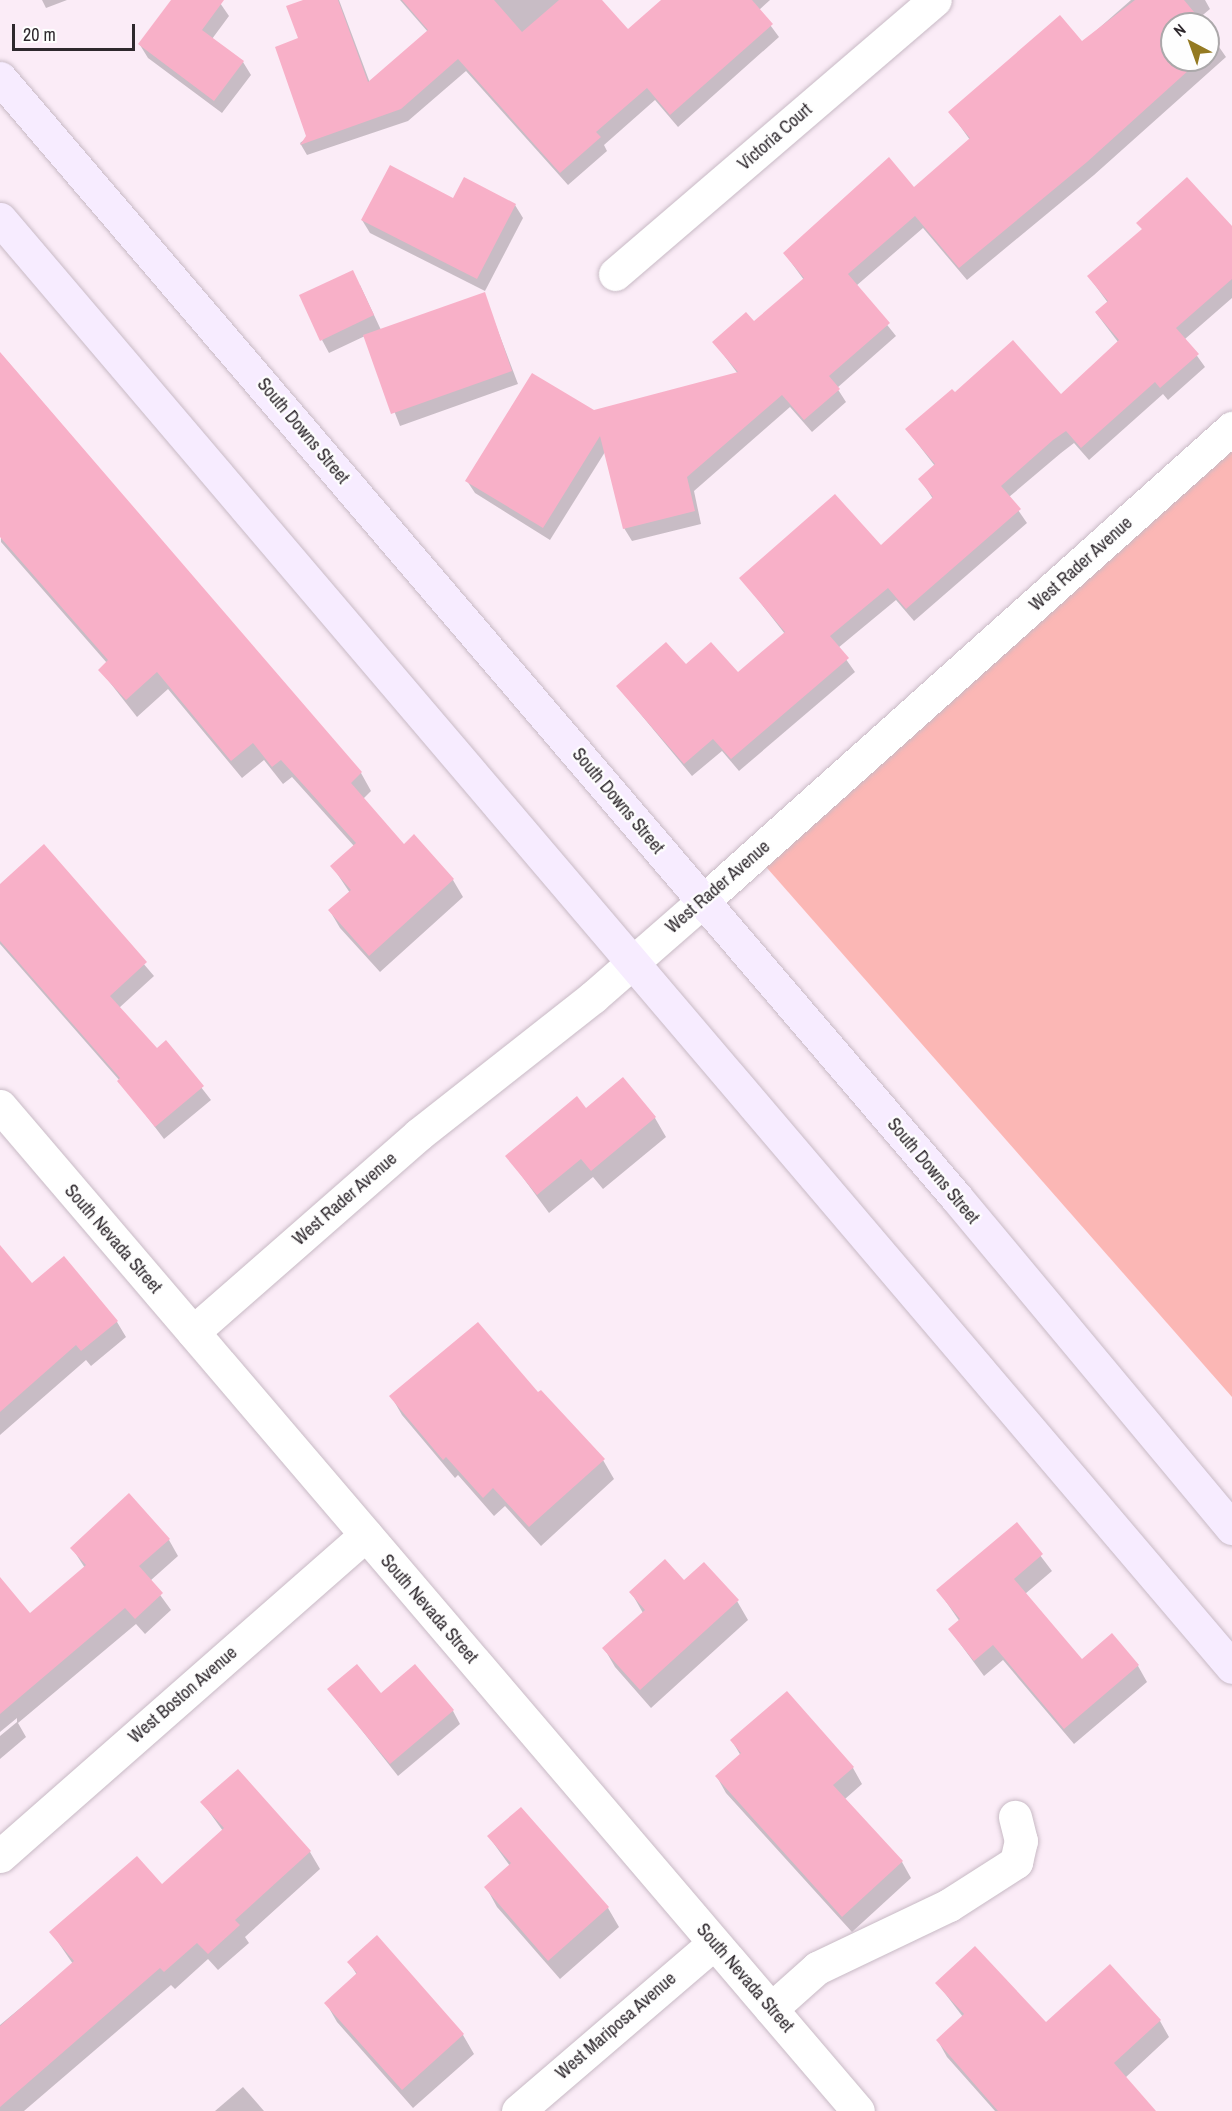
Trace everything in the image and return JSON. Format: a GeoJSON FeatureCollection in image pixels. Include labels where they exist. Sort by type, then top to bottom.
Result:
{"type":"FeatureCollection","features":[{"type":"Feature","properties":{"kind":"main road","name":"South Downs Street"},"geometry":{"type":"LineString","coordinates":[[0,78],[703,901],[1232,1528]]}},
{"type":"Feature","properties":{"kind":"main road"},"geometry":{"type":"LineString","coordinates":[[0,219],[1232,1667]]}},
{"type":"Feature","properties":{"kind":"street","name":"Victoria Court"},"geometry":{"type":"LineString","coordinates":[[615,274],[935,0]]}},
{"type":"Feature","properties":{"kind":"street","name":"West Rader Avenue"},"geometry":{"type":"LineString","coordinates":[[193,1332],[419,1134],[593,997],[1232,428]]}},
{"type":"Feature","properties":{"kind":"street","name":"South Nevada Street"},"geometry":{"type":"LineString","coordinates":[[5,1123],[193,1332],[858,2111]]}},
{"type":"Feature","properties":{"kind":"street","name":"West Boston Avenue"},"geometry":{"type":"LineString","coordinates":[[0,1856],[366,1535]]}},
{"type":"Feature","properties":{"kind":"street"},"geometry":{"type":"LineString","coordinates":[[771,2009],[817,1968],[950,1905],[1016,1862],[1021,1841],[1015,1816]]}},
{"type":"Feature","properties":{"kind":"street","name":"West Mariposa Avenue"},"geometry":{"type":"LineString","coordinates":[[518,2111],[714,1943]]}},
{"type":"Feature","properties":{"kind":"shaded area"},"geometry":{"type":"Polygon","coordinates":[[[1232,448],[1232,1397],[761,861],[1232,448]]]}},
{"type":"Feature","properties":{"kind":"building"},"geometry":{"type":"Polygon","coordinates":[[[171,0],[224,0],[202,30],[244,61],[214,101],[138,44],[171,0]]]}},
{"type":"Feature","properties":{"kind":"building"},"geometry":{"type":"Polygon","coordinates":[[[303,0],[338,0],[368,82],[428,30],[402,0],[494,0],[522,32],[559,0],[602,0],[628,29],[661,0],[752,0],[773,24],[670,115],[647,88],[596,132],[601,137],[560,173],[458,59],[401,109],[300,145],[306,136],[275,47],[298,38],[286,6],[303,0]]]}},
{"type":"Feature","properties":{"kind":"building"},"geometry":{"type":"Polygon","coordinates":[[[1135,0],[1184,0],[1194,12],[1160,12],[1160,72],[1187,72],[1087,162],[959,268],[915,216],[848,274],[890,323],[829,376],[840,389],[804,420],[782,395],[687,477],[695,511],[623,529],[600,436],[543,528],[465,481],[532,373],[594,410],[738,372],[712,342],[746,312],[754,321],[804,278],[783,253],[889,157],[914,187],[970,138],[948,112],[1060,15],[1082,41],[1135,0]]]}},
{"type":"Feature","properties":{"kind":"building"},"geometry":{"type":"Polygon","coordinates":[[[390,165],[453,198],[464,177],[516,204],[477,279],[361,220],[390,165]]]}},
{"type":"Feature","properties":{"kind":"building"},"geometry":{"type":"Polygon","coordinates":[[[1187,177],[1232,226],[1232,279],[1176,328],[1199,354],[1160,388],[1155,382],[1081,448],[1066,431],[1053,440],[1001,486],[1021,509],[906,609],[888,588],[830,636],[849,658],[731,759],[713,739],[684,764],[616,686],[666,642],[686,664],[711,642],[738,672],[785,632],[739,578],[835,494],[881,545],[933,497],[918,479],[935,464],[905,429],[952,389],[955,392],[1013,340],[1061,394],[1119,340],[1095,312],[1108,301],[1087,276],[1142,229],[1136,223],[1187,177]]]}},
{"type":"Feature","properties":{"kind":"building"},"geometry":{"type":"Polygon","coordinates":[[[353,270],[374,315],[320,341],[299,295],[353,270]]]}},
{"type":"Feature","properties":{"kind":"building"},"geometry":{"type":"Polygon","coordinates":[[[485,292],[512,371],[391,414],[363,335],[485,292]]]}},
{"type":"Feature","properties":{"kind":"building"},"geometry":{"type":"Polygon","coordinates":[[[0,352],[362,772],[351,783],[404,844],[414,834],[454,879],[369,956],[328,910],[351,890],[330,866],[356,843],[281,760],[272,767],[253,743],[231,761],[157,672],[126,700],[98,670],[108,660],[0,537],[0,352]]]}},
{"type":"Feature","properties":{"kind":"building"},"geometry":{"type":"Polygon","coordinates":[[[44,844],[147,962],[110,996],[157,1048],[166,1040],[204,1086],[155,1127],[117,1081],[120,1078],[0,941],[0,884],[44,844]]]}},
{"type":"Feature","properties":{"kind":"building"},"geometry":{"type":"Polygon","coordinates":[[[623,1077],[656,1117],[591,1171],[581,1159],[537,1195],[505,1156],[577,1096],[586,1108],[623,1077]]]}},
{"type":"Feature","properties":{"kind":"building"},"geometry":{"type":"Polygon","coordinates":[[[0,1245],[32,1283],[64,1256],[118,1321],[81,1351],[76,1345],[0,1412],[0,1245]]]}},
{"type":"Feature","properties":{"kind":"building"},"geometry":{"type":"Polygon","coordinates":[[[478,1322],[538,1392],[541,1390],[605,1459],[529,1527],[493,1488],[483,1498],[446,1457],[443,1460],[389,1396],[478,1322]]]}},
{"type":"Feature","properties":{"kind":"building"},"geometry":{"type":"Polygon","coordinates":[[[129,1493],[170,1539],[139,1566],[163,1593],[135,1619],[125,1608],[0,1714],[0,1577],[30,1613],[86,1565],[70,1548],[129,1493]]]}},
{"type":"Feature","properties":{"kind":"building"},"geometry":{"type":"Polygon","coordinates":[[[1017,1522],[1043,1554],[1014,1579],[1082,1659],[1112,1633],[1139,1665],[1064,1729],[993,1645],[974,1661],[948,1629],[960,1619],[936,1590],[1017,1522]]]}},
{"type":"Feature","properties":{"kind":"building"},"geometry":{"type":"Polygon","coordinates":[[[665,1559],[684,1580],[704,1562],[739,1600],[640,1690],[602,1648],[645,1610],[629,1592],[665,1559]]]}},
{"type":"Feature","properties":{"kind":"building"},"geometry":{"type":"Polygon","coordinates":[[[357,1664],[381,1693],[415,1664],[454,1710],[390,1764],[327,1689],[357,1664]]]}},
{"type":"Feature","properties":{"kind":"building"},"geometry":{"type":"Polygon","coordinates":[[[787,1691],[854,1767],[833,1785],[903,1861],[842,1917],[715,1776],[741,1753],[730,1740],[787,1691]]]}},
{"type":"Feature","properties":{"kind":"building"},"geometry":{"type":"Polygon","coordinates":[[[238,1769],[311,1851],[235,1920],[240,1925],[208,1954],[197,1943],[164,1972],[160,1968],[0,2107],[0,2026],[74,1961],[49,1932],[137,1856],[162,1884],[224,1828],[200,1802],[238,1769]]]}},
{"type":"Feature","properties":{"kind":"building"},"geometry":{"type":"Polygon","coordinates":[[[521,1807],[609,1907],[548,1961],[484,1887],[511,1863],[487,1836],[521,1807]]]}},
{"type":"Feature","properties":{"kind":"building"},"geometry":{"type":"Polygon","coordinates":[[[377,1935],[464,2034],[402,2090],[324,2003],[357,1973],[347,1962],[377,1935]]]}},
{"type":"Feature","properties":{"kind":"building"},"geometry":{"type":"Polygon","coordinates":[[[975,1946],[1046,2022],[1110,1964],[1161,2020],[1114,2063],[1156,2111],[998,2111],[936,2040],[964,2014],[935,1983],[975,1946]]]}}]}
